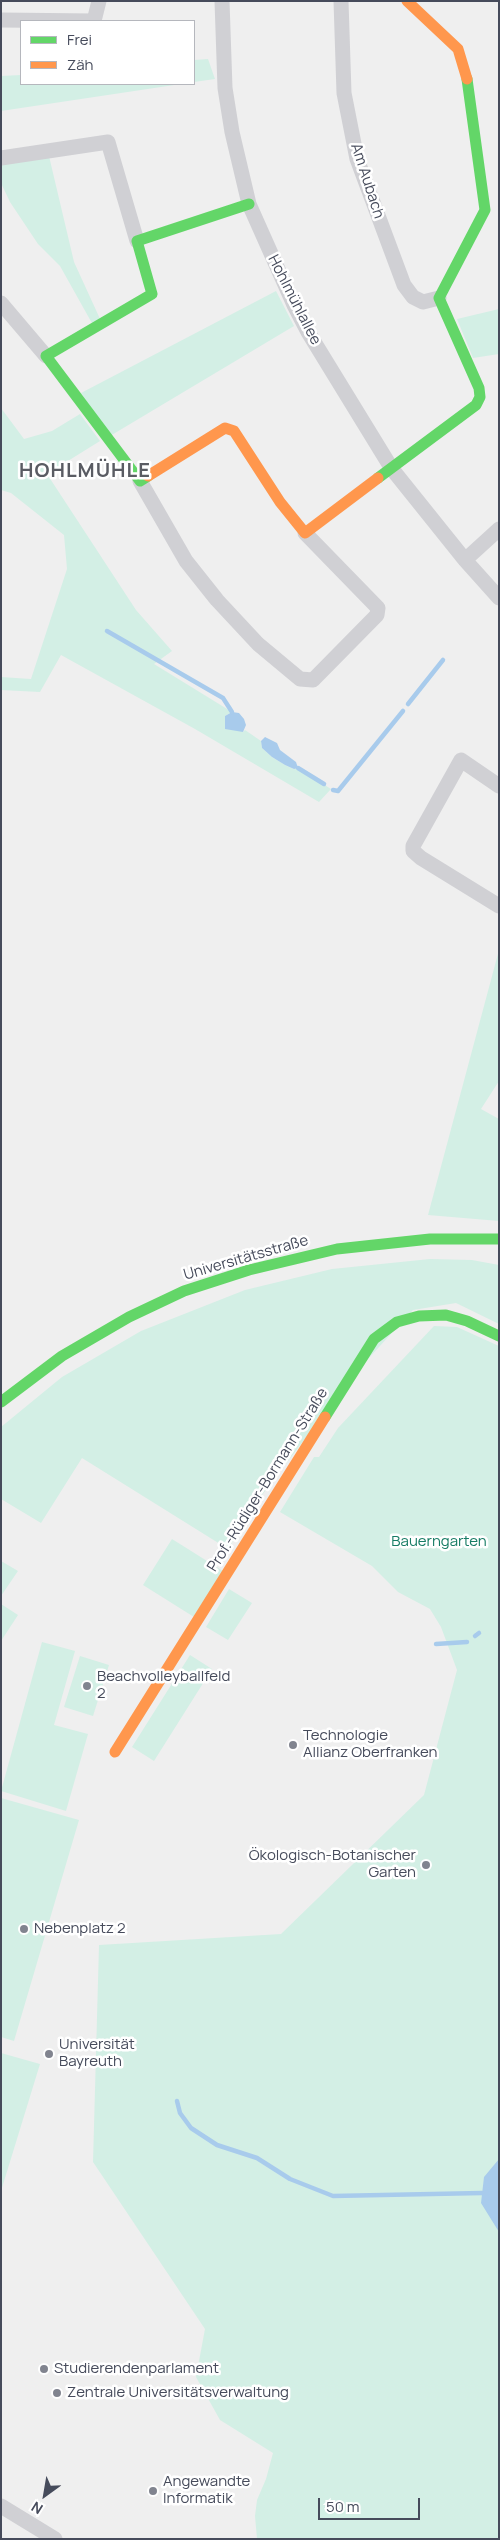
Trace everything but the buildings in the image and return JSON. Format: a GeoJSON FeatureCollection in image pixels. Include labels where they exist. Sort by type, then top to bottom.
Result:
{"type":"FeatureCollection","features":[{"type":"Feature","properties":{"kind":"street"},"geometry":{"type":"LineString","coordinates":[[94,20],[99,1]]}},
{"type":"Feature","properties":{"kind":"street","name":"Hohlmühlallee"},"geometry":{"type":"LineString","coordinates":[[222,1],[225,88],[232,132],[249,204],[308,332],[392,469],[465,560],[499,598]]}},
{"type":"Feature","properties":{"kind":"street","name":"Am Aubach"},"geometry":{"type":"LineString","coordinates":[[341,1],[344,93],[357,159],[404,285],[413,297],[424,302],[439,298]]}},
{"type":"Feature","properties":{"kind":"street"},"geometry":{"type":"LineString","coordinates":[[305,533],[476,405],[480,397],[479,388],[439,298],[485,210],[466,69],[458,49],[407,1]]}},
{"type":"Feature","properties":{"kind":"street"},"geometry":{"type":"LineString","coordinates":[[1,20],[20,20]]}},
{"type":"Feature","properties":{"kind":"street"},"geometry":{"type":"LineString","coordinates":[[1,158],[108,142],[152,294],[46,356]]}},
{"type":"Feature","properties":{"kind":"street"},"geometry":{"type":"LineString","coordinates":[[137,241],[249,204]]}},
{"type":"Feature","properties":{"kind":"street"},"geometry":{"type":"LineString","coordinates":[[1,303],[46,356],[140,481],[186,561],[217,600],[258,644],[300,679],[313,680],[377,615],[378,608],[305,533],[280,502],[234,431],[226,428],[140,481]]}},
{"type":"Feature","properties":{"kind":"street"},"geometry":{"type":"LineString","coordinates":[[465,560],[499,529]]}},
{"type":"Feature","properties":{"kind":"street"},"geometry":{"type":"LineString","coordinates":[[499,786],[461,760],[412,846],[413,851],[421,858],[499,906]]}},
{"type":"Feature","properties":{"kind":"street","name":"Universitätsstraße"},"geometry":{"type":"LineString","coordinates":[[1,1402],[62,1356],[129,1317],[184,1291],[249,1270],[337,1249],[430,1239],[499,1239]]}},
{"type":"Feature","properties":{"kind":"street","name":"Prof.-Rüdiger-Bormann-Straße"},"geometry":{"type":"LineString","coordinates":[[115,1752],[374,1339],[397,1322],[419,1316],[446,1315],[467,1321],[499,1336]]}},
{"type":"Feature","properties":{"kind":"street"},"geometry":{"type":"LineString","coordinates":[[1,2506],[55,2539]]}},
{"type":"Feature","properties":{"kind":"green space"},"geometry":{"type":"Polygon","coordinates":[[[208,59],[215,79],[195,82],[195,60],[208,59]]]}},
{"type":"Feature","properties":{"kind":"green space"},"geometry":{"type":"Polygon","coordinates":[[[20,75],[20,85],[174,85],[1,111],[1,76],[20,75]]]}},
{"type":"Feature","properties":{"kind":"green space"},"geometry":{"type":"Polygon","coordinates":[[[49,156],[74,262],[101,321],[93,325],[60,266],[38,244],[10,202],[1,183],[1,163],[49,156]]]}},
{"type":"Feature","properties":{"kind":"green space"},"geometry":{"type":"Polygon","coordinates":[[[276,291],[294,326],[110,436],[81,393],[276,291]]]}},
{"type":"Feature","properties":{"kind":"green space"},"geometry":{"type":"Polygon","coordinates":[[[499,309],[499,354],[473,358],[457,319],[499,309]]]}},
{"type":"Feature","properties":{"kind":"green space"},"geometry":{"type":"Polygon","coordinates":[[[1,408],[24,439],[52,431],[80,414],[100,441],[47,474],[136,610],[172,651],[154,664],[232,712],[225,716],[243,732],[245,730],[261,741],[262,748],[272,757],[294,769],[298,768],[331,789],[319,802],[195,729],[61,655],[40,692],[1,690],[1,677],[31,679],[67,569],[64,535],[11,493],[1,490],[1,408]]]}},
{"type":"Feature","properties":{"kind":"green space"},"geometry":{"type":"Polygon","coordinates":[[[499,950],[499,1081],[481,1109],[499,1119],[499,1221],[428,1215],[499,950]]]}},
{"type":"Feature","properties":{"kind":"green space"},"geometry":{"type":"Polygon","coordinates":[[[430,1259],[472,1260],[499,1265],[499,1324],[456,1303],[413,1310],[357,1371],[262,1495],[228,1549],[82,1458],[41,1523],[1,1499],[1,1427],[62,1377],[141,1331],[245,1290],[332,1269],[430,1259]]]}},
{"type":"Feature","properties":{"kind":"green space","name":"Ökologisch-Botanischer Garten"},"geometry":{"type":"Polygon","coordinates":[[[434,1326],[457,1327],[499,1346],[499,2539],[257,2539],[255,2516],[257,2500],[266,2479],[273,2453],[220,2420],[196,2377],[205,2329],[93,2162],[99,1945],[281,1934],[424,1795],[457,1670],[441,1627],[430,1609],[398,1592],[372,1566],[280,1512],[314,1457],[319,1457],[338,1428],[434,1326]]]}},
{"type":"Feature","properties":{"kind":"green space"},"geometry":{"type":"Polygon","coordinates":[[[172,1539],[223,1571],[194,1617],[143,1585],[172,1539]]]}},
{"type":"Feature","properties":{"kind":"green space"},"geometry":{"type":"Polygon","coordinates":[[[1,1561],[18,1571],[1,1596],[1,1561]]]}},
{"type":"Feature","properties":{"kind":"green space"},"geometry":{"type":"Polygon","coordinates":[[[229,1589],[252,1603],[228,1640],[206,1627],[229,1589]]]}},
{"type":"Feature","properties":{"kind":"green space"},"geometry":{"type":"Polygon","coordinates":[[[1,1604],[18,1615],[1,1641],[1,1604]]]}},
{"type":"Feature","properties":{"kind":"green space"},"geometry":{"type":"Polygon","coordinates":[[[42,1642],[75,1651],[54,1725],[88,1734],[66,1811],[1,1791],[42,1642]]]}},
{"type":"Feature","properties":{"kind":"green space"},"geometry":{"type":"Polygon","coordinates":[[[190,1655],[212,1669],[154,1761],[132,1747],[190,1655]]]}},
{"type":"Feature","properties":{"kind":"green space","name":"Beachvolleyballfeld 2"},"geometry":{"type":"Polygon","coordinates":[[[80,1656],[109,1665],[93,1716],[64,1707],[80,1656]]]}},
{"type":"Feature","properties":{"kind":"green space","name":"Nebenplatz 2"},"geometry":{"type":"Polygon","coordinates":[[[1,1798],[79,1820],[14,2041],[1,2037],[1,1798]]]}},
{"type":"Feature","properties":{"kind":"green space"},"geometry":{"type":"Polygon","coordinates":[[[1,2053],[40,2064],[1,2191],[1,2053]]]}},
{"type":"Feature","properties":{"kind":"water"},"geometry":{"type":"Polygon","coordinates":[[[232,712],[239,713],[244,719],[246,725],[243,732],[225,729],[225,716],[232,712]]]}},
{"type":"Feature","properties":{"kind":"water"},"geometry":{"type":"Polygon","coordinates":[[[265,737],[277,743],[280,750],[296,762],[298,768],[294,769],[285,765],[262,748],[261,741],[265,737]]]}},
{"type":"Feature","properties":{"kind":"water"},"geometry":{"type":"Polygon","coordinates":[[[499,2159],[499,2232],[481,2203],[484,2177],[499,2159]]]}},
{"type":"Feature","properties":{"kind":"waterway"},"geometry":{"type":"LineString","coordinates":[[107,631],[223,698],[232,712]]}},
{"type":"Feature","properties":{"kind":"waterway"},"geometry":{"type":"LineString","coordinates":[[408,704],[443,660]]}},
{"type":"Feature","properties":{"kind":"waterway"},"geometry":{"type":"LineString","coordinates":[[333,790],[338,791],[403,711]]}},
{"type":"Feature","properties":{"kind":"waterway"},"geometry":{"type":"LineString","coordinates":[[298,768],[324,784]]}},
{"type":"Feature","properties":{"kind":"waterway"},"geometry":{"type":"LineString","coordinates":[[475,1636],[479,1633]]}},
{"type":"Feature","properties":{"kind":"waterway"},"geometry":{"type":"LineString","coordinates":[[436,1644],[467,1642]]}},
{"type":"Feature","properties":{"kind":"waterway"},"geometry":{"type":"LineString","coordinates":[[177,2101],[180,2113],[191,2128],[217,2145],[257,2158],[290,2179],[333,2196],[482,2193]]}},
{"type":"Feature","properties":{"kind":"traffic: fast"},"geometry":{"type":"LineString","coordinates":[[378,478],[476,405],[480,397],[479,388],[439,298],[485,210],[467,79]]}},
{"type":"Feature","properties":{"kind":"traffic: fast"},"geometry":{"type":"LineString","coordinates":[[148,476],[140,481],[46,356],[152,294],[137,241],[249,204]]}},
{"type":"Feature","properties":{"kind":"traffic: fast"},"geometry":{"type":"LineString","coordinates":[[1,1402],[62,1356],[129,1317],[184,1291],[249,1270],[337,1249],[430,1239],[499,1239]]}},
{"type":"Feature","properties":{"kind":"traffic: fast"},"geometry":{"type":"LineString","coordinates":[[325,1417],[374,1339],[397,1322],[419,1316],[446,1315],[467,1321],[499,1336]]}},
{"type":"Feature","properties":{"kind":"traffic: slow"},"geometry":{"type":"LineString","coordinates":[[407,1],[458,49],[467,79]]}},
{"type":"Feature","properties":{"kind":"traffic: slow"},"geometry":{"type":"LineString","coordinates":[[148,476],[225,428],[234,431],[280,502],[305,533],[378,478]]}},
{"type":"Feature","properties":{"kind":"traffic: slow"},"geometry":{"type":"LineString","coordinates":[[115,1752],[325,1417]]}},
{"type":"Feature","properties":{"kind":"place","name":"Beachvolleyballfeld 2"},"geometry":{"type":"Point","coordinates":[87,1686]}},
{"type":"Feature","properties":{"kind":"place","name":"Technologie Allianz Oberfranken"},"geometry":{"type":"Point","coordinates":[293,1745]}},
{"type":"Feature","properties":{"kind":"place","name":"Ökologisch-Botanischer Garten"},"geometry":{"type":"Point","coordinates":[426,1865]}},
{"type":"Feature","properties":{"kind":"place","name":"Nebenplatz 2"},"geometry":{"type":"Point","coordinates":[24,1929]}},
{"type":"Feature","properties":{"kind":"place","name":"Universität Bayreuth"},"geometry":{"type":"Point","coordinates":[49,2054]}},
{"type":"Feature","properties":{"kind":"place","name":"Studierendenparlament"},"geometry":{"type":"Point","coordinates":[44,2369]}},
{"type":"Feature","properties":{"kind":"place","name":"Zentrale Universitätsverwaltung"},"geometry":{"type":"Point","coordinates":[57,2393]}},
{"type":"Feature","properties":{"kind":"place","name":"Angewandte Informatik"},"geometry":{"type":"Point","coordinates":[153,2491]}},
{"type":"Feature","properties":{"kind":"district","name":"HOHLMÜHLE"},"geometry":{"type":"Point","coordinates":[85,471]}},
{"type":"Feature","properties":{"kind":"park label","name":"Bauerngarten"},"geometry":{"type":"Point","coordinates":[439,1542]}}]}
